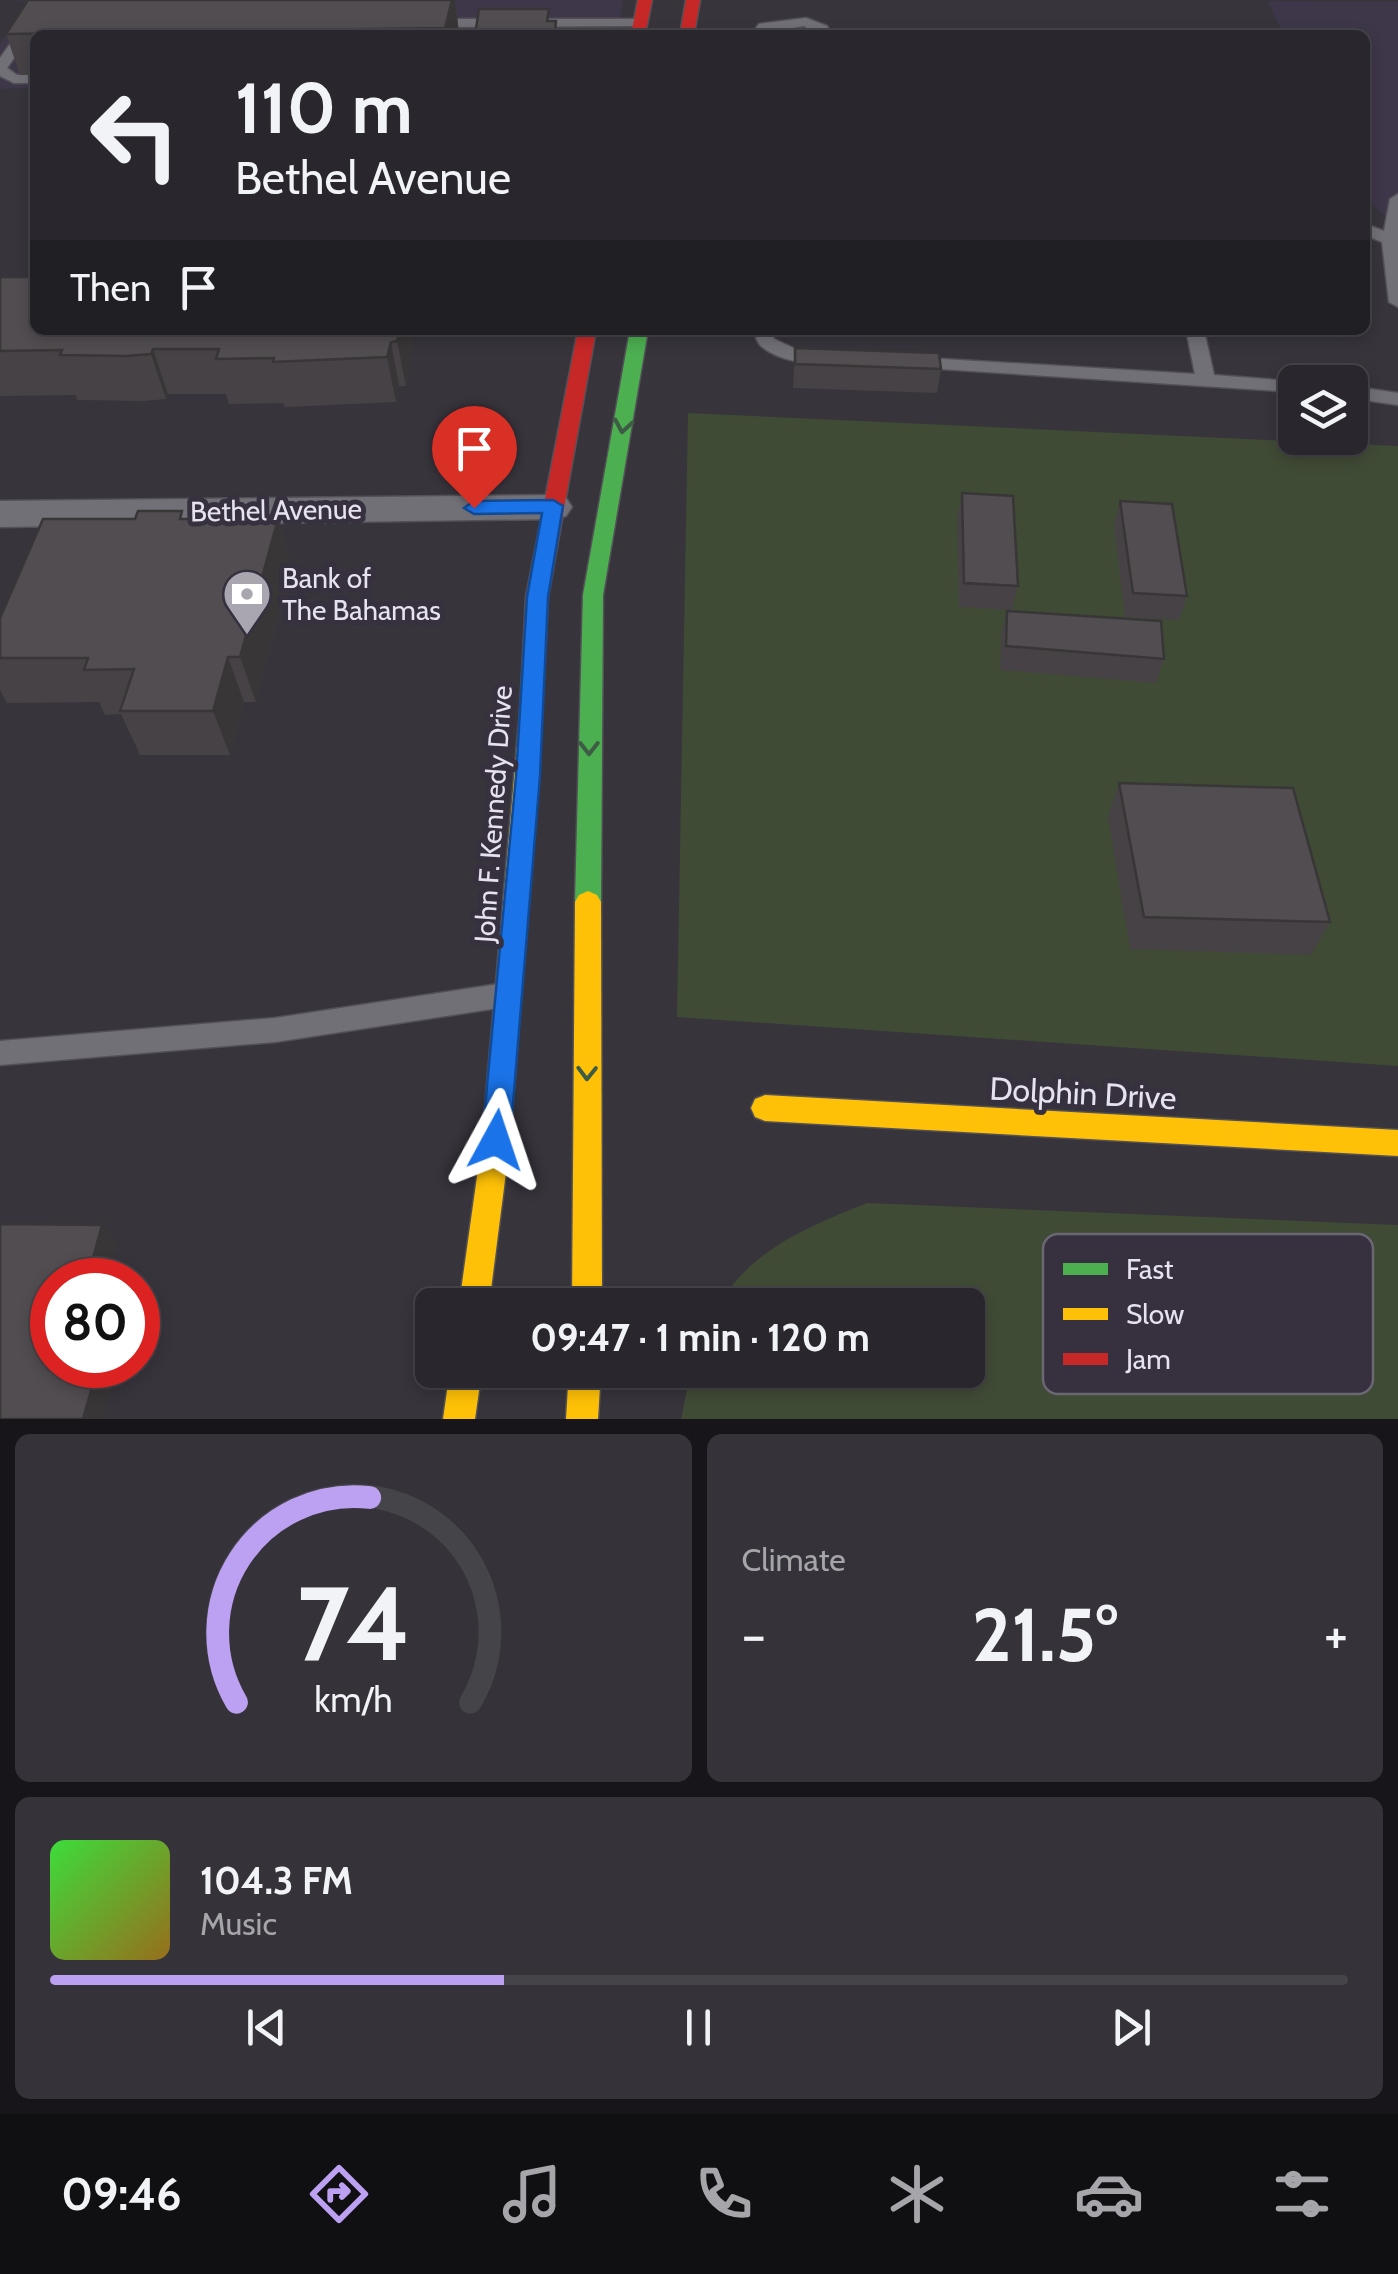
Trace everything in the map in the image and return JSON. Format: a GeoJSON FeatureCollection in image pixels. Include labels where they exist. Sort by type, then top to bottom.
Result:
{"type":"FeatureCollection","features":[{"type":"Feature","properties":{"kind":"main road"},"geometry":{"type":"LineString","coordinates":[[688,30],[693,0]]}},
{"type":"Feature","properties":{"kind":"main road","name":"John F. Kennedy Drive"},"geometry":{"type":"LineString","coordinates":[[476,1288],[496,1140],[528,776],[537,597],[586,335]]}},
{"type":"Feature","properties":{"kind":"main road"},"geometry":{"type":"LineString","coordinates":[[588,1288],[593,595],[638,335]]}},
{"type":"Feature","properties":{"kind":"main road","name":"Dolphin Drive"},"geometry":{"type":"LineString","coordinates":[[766,1108],[1398,1143]]}},
{"type":"Feature","properties":{"kind":"main road"},"geometry":{"type":"LineString","coordinates":[[459,1419],[463,1388]]}},
{"type":"Feature","properties":{"kind":"main road"},"geometry":{"type":"LineString","coordinates":[[582,1419],[585,1388]]}},
{"type":"Feature","properties":{"kind":"street","name":"Bethel Avenue"},"geometry":{"type":"LineString","coordinates":[[0,514],[553,506]]}},
{"type":"Feature","properties":{"kind":"lane"},"geometry":{"type":"LineString","coordinates":[[30,79],[4,77],[0,69],[48,0]]}},
{"type":"Feature","properties":{"kind":"lane"},"geometry":{"type":"LineString","coordinates":[[422,24],[641,19]]}},
{"type":"Feature","properties":{"kind":"lane"},"geometry":{"type":"LineString","coordinates":[[762,30],[806,22],[822,30]]}},
{"type":"Feature","properties":{"kind":"lane"},"geometry":{"type":"LineString","coordinates":[[1398,199],[1390,239],[1398,302]]}},
{"type":"Feature","properties":{"kind":"lane"},"geometry":{"type":"LineString","coordinates":[[1370,231],[1390,239]]}},
{"type":"Feature","properties":{"kind":"lane"},"geometry":{"type":"LineString","coordinates":[[764,335],[767,342],[796,356],[849,358]]}},
{"type":"Feature","properties":{"kind":"lane"},"geometry":{"type":"LineString","coordinates":[[1196,335],[1206,382]]}},
{"type":"Feature","properties":{"kind":"lane"},"geometry":{"type":"LineString","coordinates":[[884,360],[1278,385]]}},
{"type":"Feature","properties":{"kind":"lane"},"geometry":{"type":"LineString","coordinates":[[1368,395],[1398,399]]}},
{"type":"Feature","properties":{"kind":"lane"},"geometry":{"type":"LineString","coordinates":[[0,1053],[275,1030],[508,994]]}},
{"type":"Feature","properties":{"kind":"shaded area"},"geometry":{"type":"Polygon","coordinates":[[[0,0],[623,0],[618,30],[30,30],[30,88],[0,89],[0,43],[31,1],[0,0]]]}},
{"type":"Feature","properties":{"kind":"shaded area"},"geometry":{"type":"Polygon","coordinates":[[[1268,1],[1398,2],[1398,226],[1370,203],[1370,30],[1282,30],[1268,1]]]}},
{"type":"Feature","properties":{"kind":"green space"},"geometry":{"type":"Polygon","coordinates":[[[688,413],[1278,440],[1278,455],[1368,455],[1368,445],[1398,446],[1398,1066],[677,1017],[688,413]]]}},
{"type":"Feature","properties":{"kind":"green space"},"geometry":{"type":"Polygon","coordinates":[[[867,1203],[1398,1225],[1398,1419],[681,1419],[687,1388],[985,1388],[985,1288],[730,1288],[765,1254],[803,1231],[867,1203]]]}},
{"type":"Feature","properties":{"kind":"building"},"geometry":{"type":"Polygon","coordinates":[[[28,0],[452,0],[445,28],[30,30],[30,34],[6,34],[28,0]]]}},
{"type":"Feature","properties":{"kind":"building"},"geometry":{"type":"Polygon","coordinates":[[[479,9],[549,9],[547,21],[556,21],[555,30],[476,30],[479,9]]]}},
{"type":"Feature","properties":{"kind":"building"},"geometry":{"type":"Polygon","coordinates":[[[0,277],[30,277],[30,335],[399,335],[397,341],[391,342],[387,357],[273,362],[274,358],[216,359],[219,349],[153,349],[151,354],[127,356],[60,355],[62,350],[0,351],[0,277]]]}},
{"type":"Feature","properties":{"kind":"building"},"geometry":{"type":"Polygon","coordinates":[[[795,348],[939,353],[941,369],[795,364],[795,348]]]}},
{"type":"Feature","properties":{"kind":"building"},"geometry":{"type":"Polygon","coordinates":[[[962,493],[1013,496],[1018,586],[964,583],[962,493]]]}},
{"type":"Feature","properties":{"kind":"building"},"geometry":{"type":"Polygon","coordinates":[[[1120,501],[1172,504],[1187,596],[1133,593],[1120,501]]]}},
{"type":"Feature","properties":{"kind":"building"},"geometry":{"type":"Polygon","coordinates":[[[138,511],[182,511],[180,519],[278,519],[240,657],[228,657],[213,711],[120,711],[134,669],[84,670],[88,658],[0,658],[0,618],[43,519],[135,519],[138,511]]]}},
{"type":"Feature","properties":{"kind":"building"},"geometry":{"type":"Polygon","coordinates":[[[1007,611],[1161,621],[1164,659],[1006,646],[1007,611]]]}},
{"type":"Feature","properties":{"kind":"building"},"geometry":{"type":"Polygon","coordinates":[[[1119,783],[1293,788],[1330,922],[1144,917],[1119,783]]]}},
{"type":"Feature","properties":{"kind":"building"},"geometry":{"type":"Polygon","coordinates":[[[0,1224],[102,1225],[93,1258],[30,1258],[30,1388],[92,1388],[83,1419],[0,1419],[0,1224]]]}},
{"type":"Feature","properties":{"kind":"traffic: fast"},"geometry":{"type":"LineString","coordinates":[[588,902],[593,595],[638,335]]}},
{"type":"Feature","properties":{"kind":"traffic: slow"},"geometry":{"type":"LineString","coordinates":[[476,1288],[496,1141],[531,711]]}},
{"type":"Feature","properties":{"kind":"traffic: slow"},"geometry":{"type":"LineString","coordinates":[[587,1288],[588,902]]}},
{"type":"Feature","properties":{"kind":"traffic: slow"},"geometry":{"type":"LineString","coordinates":[[765,1108],[1398,1143]]}},
{"type":"Feature","properties":{"kind":"traffic: slow"},"geometry":{"type":"LineString","coordinates":[[459,1419],[463,1388]]}},
{"type":"Feature","properties":{"kind":"traffic: slow"},"geometry":{"type":"LineString","coordinates":[[582,1419],[584,1388]]}},
{"type":"Feature","properties":{"kind":"traffic: jam"},"geometry":{"type":"LineString","coordinates":[[639,30],[645,0]]}},
{"type":"Feature","properties":{"kind":"traffic: jam"},"geometry":{"type":"LineString","coordinates":[[688,30],[693,0]]}},
{"type":"Feature","properties":{"kind":"traffic: jam"},"geometry":{"type":"LineString","coordinates":[[531,711],[537,597],[586,335]]}},
{"type":"Feature","properties":{"kind":"place","name":"Bank of The Bahamas"},"geometry":{"type":"Point","coordinates":[247,636]}},
{"type":"Feature","properties":{"kind":"route"},"geometry":{"type":"LineString","coordinates":[[474,508],[553,506],[537,597],[528,776],[496,1140]]}}]}
